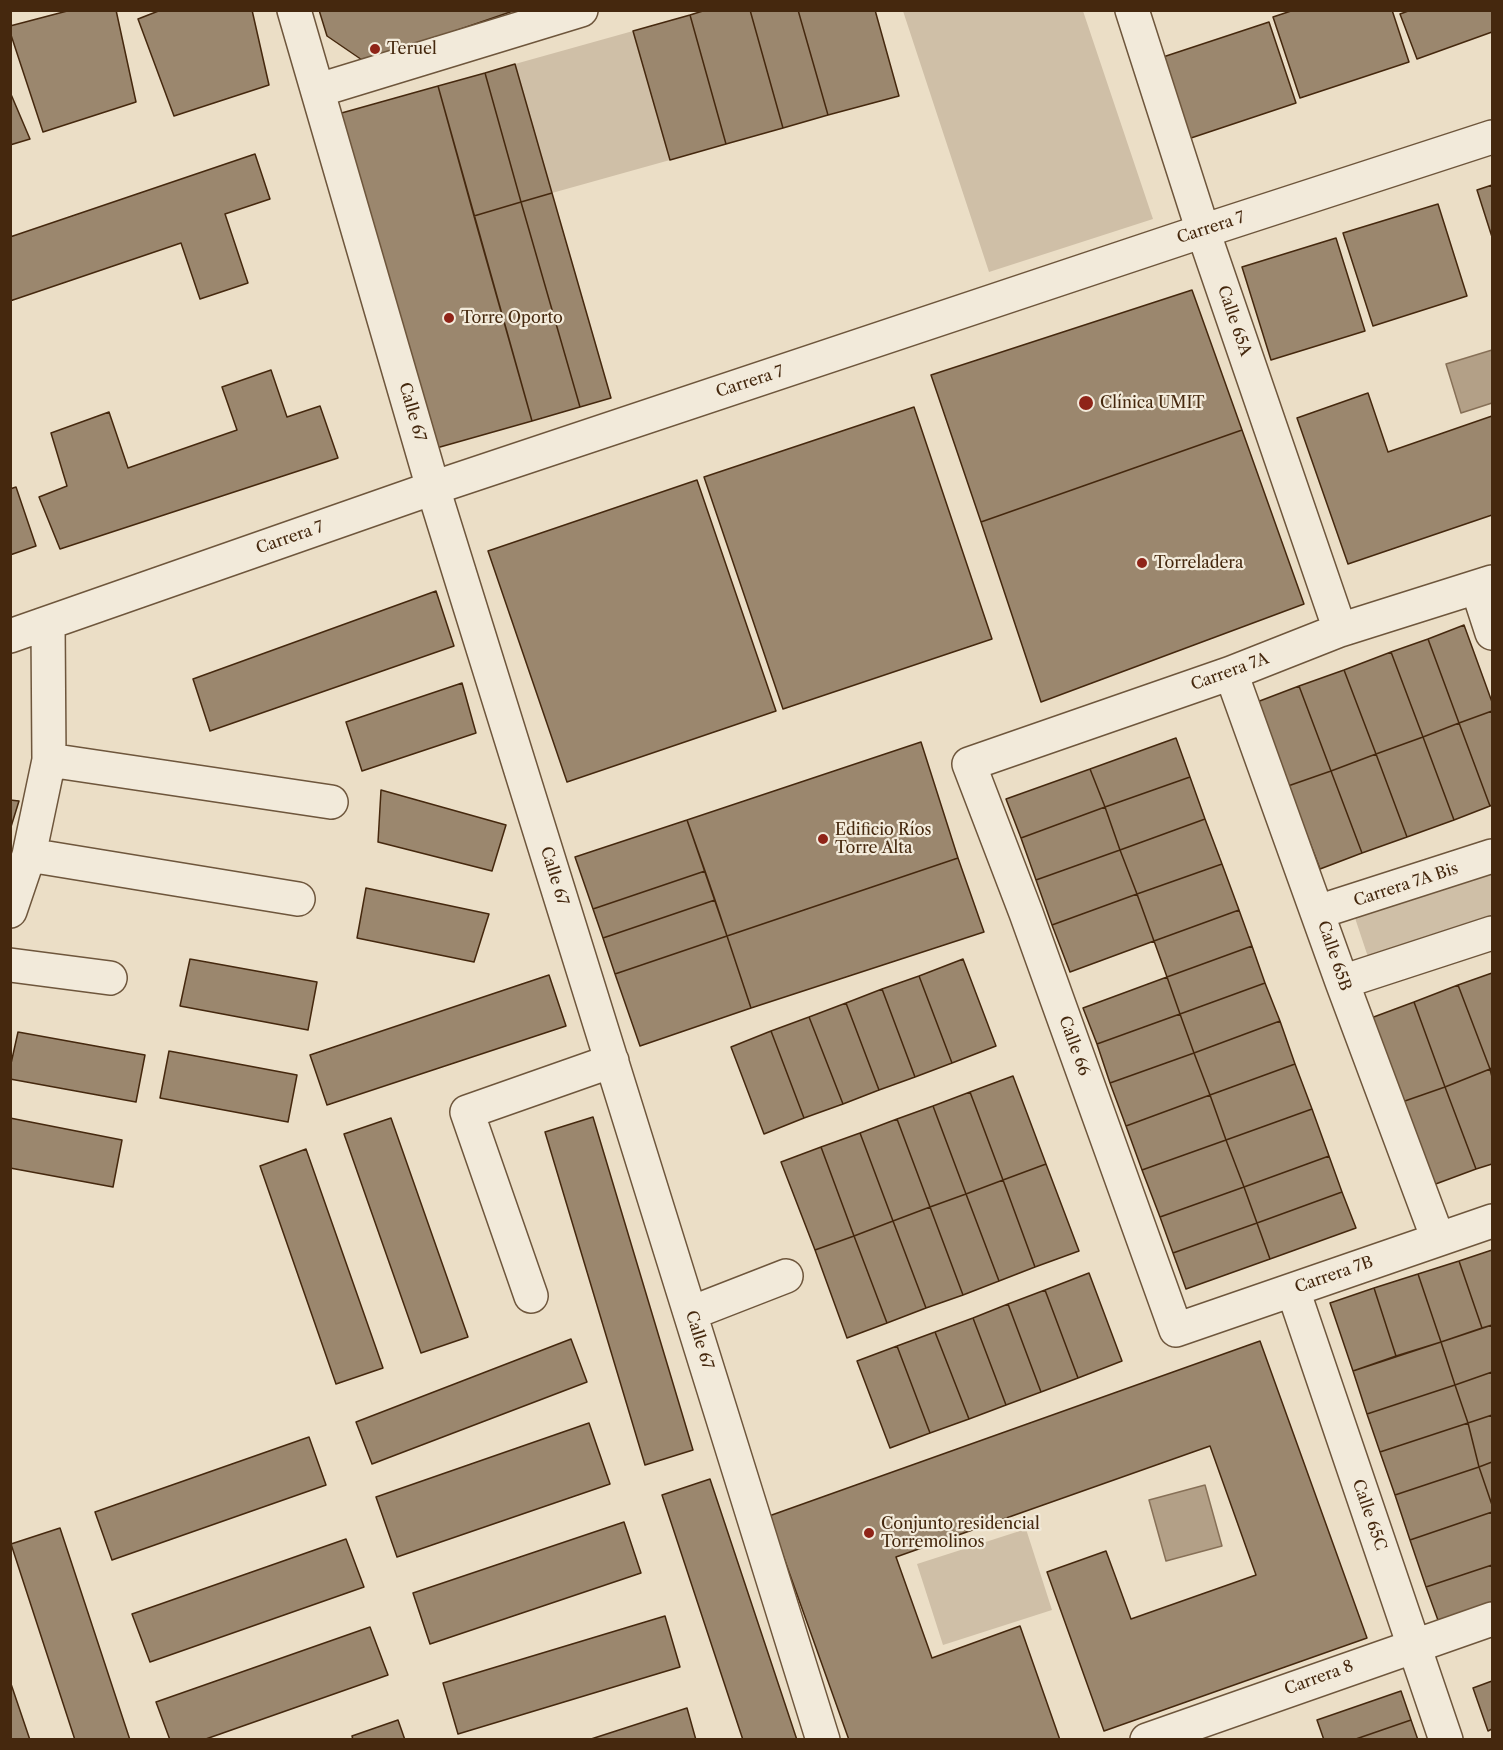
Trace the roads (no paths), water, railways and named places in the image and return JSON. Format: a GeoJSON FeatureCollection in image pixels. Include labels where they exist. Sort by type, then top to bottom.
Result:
{"type":"FeatureCollection","features":[{"type":"Feature","properties":{"kind":"street","name":"Calle 67"},"geometry":{"type":"LineString","coordinates":[[294,10],[434,488],[824,1740]]}},
{"type":"Feature","properties":{"kind":"street"},"geometry":{"type":"LineString","coordinates":[[319,90],[581,10]]}},
{"type":"Feature","properties":{"kind":"street","name":"Calle 65A"},"geometry":{"type":"LineString","coordinates":[[1132,10],[1203,231],[1340,630]]}},
{"type":"Feature","properties":{"kind":"street","name":"Carrera 7"},"geometry":{"type":"LineString","coordinates":[[10,636],[434,488],[1492,137]]}},
{"type":"Feature","properties":{"kind":"street"},"geometry":{"type":"LineString","coordinates":[[1485,585],[1492,633]]}},
{"type":"Feature","properties":{"kind":"street","name":"Carrera 7A"},"geometry":{"type":"LineString","coordinates":[[969,764],[1231,673],[1340,630],[1485,585]]}},
{"type":"Feature","properties":{"kind":"street"},"geometry":{"type":"LineString","coordinates":[[10,911],[29,855],[49,760],[48,623]]}},
{"type":"Feature","properties":{"kind":"street","name":"Calle 65B"},"geometry":{"type":"LineString","coordinates":[[1231,673],[1342,982],[1438,1239]]}},
{"type":"Feature","properties":{"kind":"street"},"geometry":{"type":"LineString","coordinates":[[49,760],[331,802]]}},
{"type":"Feature","properties":{"kind":"street","name":"Calle 66"},"geometry":{"type":"LineString","coordinates":[[969,764],[1026,913],[1176,1330]]}},
{"type":"Feature","properties":{"kind":"street"},"geometry":{"type":"LineString","coordinates":[[29,855],[298,898]]}},
{"type":"Feature","properties":{"kind":"street","name":"Carrera 7A Bis"},"geometry":{"type":"LineString","coordinates":[[1318,912],[1492,856]]}},
{"type":"Feature","properties":{"kind":"street"},"geometry":{"type":"LineString","coordinates":[[1342,982],[1492,933]]}},
{"type":"Feature","properties":{"kind":"street"},"geometry":{"type":"LineString","coordinates":[[10,965],[110,978]]}},
{"type":"Feature","properties":{"kind":"street"},"geometry":{"type":"LineString","coordinates":[[531,1296],[467,1112],[612,1061]]}},
{"type":"Feature","properties":{"kind":"street","name":"Carrera 7B"},"geometry":{"type":"LineString","coordinates":[[1176,1330],[1492,1221]]}},
{"type":"Feature","properties":{"kind":"street"},"geometry":{"type":"LineString","coordinates":[[691,1313],[786,1276]]}},
{"type":"Feature","properties":{"kind":"street","name":"Calle 65C"},"geometry":{"type":"LineString","coordinates":[[1293,1290],[1446,1740]]}},
{"type":"Feature","properties":{"kind":"street","name":"Carrera 8"},"geometry":{"type":"LineString","coordinates":[[1147,1740],[1492,1619]]}},
{"type":"Feature","properties":{"kind":"place","name":"Teruel"},"geometry":{"type":"Point","coordinates":[375,49]}},
{"type":"Feature","properties":{"kind":"place","name":"Torre Oporto"},"geometry":{"type":"Point","coordinates":[449,318]}},
{"type":"Feature","properties":{"kind":"place","name":"Clínica UMIT"},"geometry":{"type":"Point","coordinates":[1086,403]}},
{"type":"Feature","properties":{"kind":"place","name":"Torreladera"},"geometry":{"type":"Point","coordinates":[1142,563]}},
{"type":"Feature","properties":{"kind":"place","name":"Edificio Ríos Torre Alta"},"geometry":{"type":"Point","coordinates":[823,839]}},
{"type":"Feature","properties":{"kind":"place","name":"Conjunto residencial Torremolinos"},"geometry":{"type":"Point","coordinates":[869,1533]}}]}
